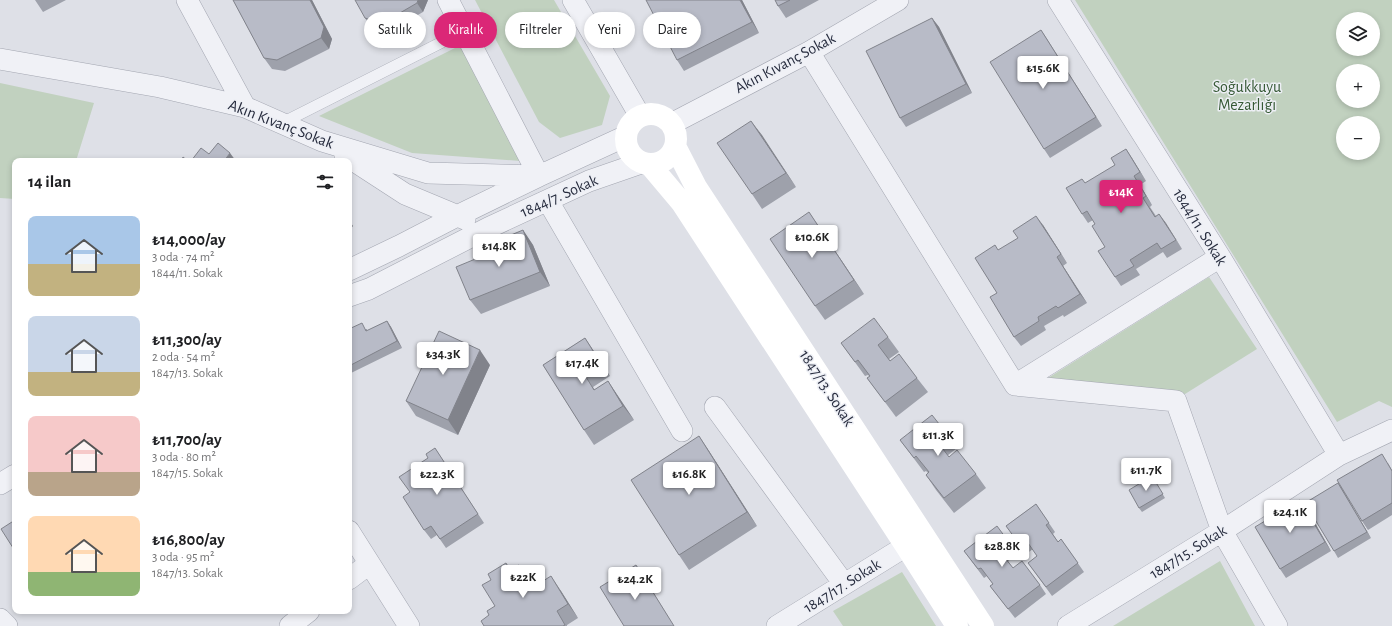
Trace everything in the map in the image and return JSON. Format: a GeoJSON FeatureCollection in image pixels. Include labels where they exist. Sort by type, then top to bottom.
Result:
{"type":"FeatureCollection","features":[{"type":"Feature","properties":{"kind":"main road"},"geometry":{"type":"LineString","coordinates":[[657,114],[665,118],[671,124],[676,135],[676,148],[666,160],[658,164],[646,164],[634,158],[629,152],[626,144],[626,136],[629,127],[640,116],[657,114]]}},
{"type":"Feature","properties":{"kind":"main road","name":"1847/13. Sokak"},"geometry":{"type":"LineString","coordinates":[[676,148],[696,187],[982,626]]}},
{"type":"Feature","properties":{"kind":"main road","name":"1847/13. Sokak"},"geometry":{"type":"LineString","coordinates":[[646,164],[682,203],[957,626]]}},
{"type":"Feature","properties":{"kind":"street"},"geometry":{"type":"LineString","coordinates":[[188,0],[245,107]]}},
{"type":"Feature","properties":{"kind":"street"},"geometry":{"type":"LineString","coordinates":[[448,0],[454,12]]}},
{"type":"Feature","properties":{"kind":"street"},"geometry":{"type":"LineString","coordinates":[[573,0],[640,116]]}},
{"type":"Feature","properties":{"kind":"street","name":"1844/11. Sokak"},"geometry":{"type":"LineString","coordinates":[[1058,0],[1220,257],[1339,455]]}},
{"type":"Feature","properties":{"kind":"street","name":"Akın Kıvanç Sokak"},"geometry":{"type":"LineString","coordinates":[[671,124],[809,52],[888,2]]}},
{"type":"Feature","properties":{"kind":"street"},"geometry":{"type":"LineString","coordinates":[[352,269],[539,176],[473,48]]}},
{"type":"Feature","properties":{"kind":"street"},"geometry":{"type":"LineString","coordinates":[[809,52],[1015,385]]}},
{"type":"Feature","properties":{"kind":"street","name":"Akın Kıvanç Sokak"},"geometry":{"type":"LineString","coordinates":[[0,59],[160,87],[245,107],[322,141],[428,173],[539,176],[626,136]]}},
{"type":"Feature","properties":{"kind":"street"},"geometry":{"type":"LineString","coordinates":[[322,141],[349,158]]}},
{"type":"Feature","properties":{"kind":"street"},"geometry":{"type":"LineString","coordinates":[[352,160],[405,194],[488,228]]}},
{"type":"Feature","properties":{"kind":"street","name":"1844/7. Sokak"},"geometry":{"type":"LineString","coordinates":[[352,295],[369,289],[488,228],[589,181],[646,164]]}},
{"type":"Feature","properties":{"kind":"street"},"geometry":{"type":"LineString","coordinates":[[548,201],[682,431]]}},
{"type":"Feature","properties":{"kind":"street"},"geometry":{"type":"LineString","coordinates":[[1015,385],[1220,257]]}},
{"type":"Feature","properties":{"kind":"street"},"geometry":{"type":"LineString","coordinates":[[1015,385],[1176,401],[1222,531],[1277,626]]}},
{"type":"Feature","properties":{"kind":"street"},"geometry":{"type":"LineString","coordinates":[[715,407],[844,584]]}},
{"type":"Feature","properties":{"kind":"street","name":"1847/15. Sokak"},"geometry":{"type":"LineString","coordinates":[[1068,626],[1222,531],[1339,455],[1392,430]]}},
{"type":"Feature","properties":{"kind":"street"},"geometry":{"type":"LineString","coordinates":[[0,484],[12,477]]}},
{"type":"Feature","properties":{"kind":"street"},"geometry":{"type":"LineString","coordinates":[[352,536],[409,626]]}},
{"type":"Feature","properties":{"kind":"street","name":"1847/17. Sokak"},"geometry":{"type":"LineString","coordinates":[[777,626],[906,546]]}},
{"type":"Feature","properties":{"kind":"street"},"geometry":{"type":"LineString","coordinates":[[352,578],[369,564]]}},
{"type":"Feature","properties":{"kind":"street"},"geometry":{"type":"LineString","coordinates":[[290,626],[305,614]]}},
{"type":"Feature","properties":{"kind":"street"},"geometry":{"type":"LineString","coordinates":[[0,619],[6,626]]}},
{"type":"Feature","properties":{"kind":"lane"},"geometry":{"type":"LineString","coordinates":[[282,123],[434,46]]}},
{"type":"Feature","properties":{"kind":"green space"},"geometry":{"type":"Polygon","coordinates":[[[475,0],[554,0],[561,12],[505,12],[505,48],[576,48],[576,38],[610,96],[602,125],[560,138],[539,122],[497,42],[497,12],[481,12],[475,0]]]}},
{"type":"Feature","properties":{"kind":"green space","name":"Soğukkuyu Mezarlığı"},"geometry":{"type":"Polygon","coordinates":[[[1075,0],[1392,0],[1392,407],[1379,401],[1337,422],[1075,0]]]}},
{"type":"Feature","properties":{"kind":"green space"},"geometry":{"type":"Polygon","coordinates":[[[455,48],[463,48],[521,161],[412,153],[319,116],[455,48]]]}},
{"type":"Feature","properties":{"kind":"green space"},"geometry":{"type":"Polygon","coordinates":[[[0,83],[94,103],[77,158],[12,158],[12,199],[0,198],[0,83]]]}},
{"type":"Feature","properties":{"kind":"green space"},"geometry":{"type":"Polygon","coordinates":[[[1209,277],[1257,349],[1185,394],[1048,378],[1209,277]]]}},
{"type":"Feature","properties":{"kind":"green space"},"geometry":{"type":"Polygon","coordinates":[[[1220,561],[1255,626],[1113,626],[1220,561]]]}},
{"type":"Feature","properties":{"kind":"green space"},"geometry":{"type":"Polygon","coordinates":[[[902,572],[936,626],[843,626],[833,611],[902,572]]]}},
{"type":"Feature","properties":{"kind":"building"},"geometry":{"type":"Polygon","coordinates":[[[233,0],[310,0],[324,27],[321,38],[277,60],[264,58],[233,0]]]}},
{"type":"Feature","properties":{"kind":"building"},"geometry":{"type":"Polygon","coordinates":[[[355,0],[418,0],[417,3],[402,12],[364,12],[364,16],[355,0]]]}},
{"type":"Feature","properties":{"kind":"building"},"geometry":{"type":"Polygon","coordinates":[[[646,0],[740,0],[752,22],[701,48],[701,12],[652,12],[646,0]]]}},
{"type":"Feature","properties":{"kind":"building"},"geometry":{"type":"Polygon","coordinates":[[[775,0],[790,0],[778,6],[775,0]]]}},
{"type":"Feature","properties":{"kind":"building"},"geometry":{"type":"Polygon","coordinates":[[[932,18],[966,84],[900,118],[866,51],[932,18]]]}},
{"type":"Feature","properties":{"kind":"building"},"geometry":{"type":"Polygon","coordinates":[[[1041,30],[1096,117],[1044,149],[990,62],[1041,30]]]}},
{"type":"Feature","properties":{"kind":"building"},"geometry":{"type":"Polygon","coordinates":[[[671,48],[701,48],[677,60],[671,48]]]}},
{"type":"Feature","properties":{"kind":"building"},"geometry":{"type":"Polygon","coordinates":[[[751,121],[786,173],[752,194],[717,143],[751,121]]]}},
{"type":"Feature","properties":{"kind":"building"},"geometry":{"type":"Polygon","coordinates":[[[218,143],[230,153],[226,158],[193,158],[201,148],[209,154],[218,143]]]}},
{"type":"Feature","properties":{"kind":"building"},"geometry":{"type":"Polygon","coordinates":[[[1126,149],[1140,172],[1134,176],[1146,196],[1143,198],[1155,217],[1159,214],[1176,240],[1161,249],[1157,243],[1130,260],[1134,266],[1115,277],[1098,251],[1105,247],[1092,226],[1095,224],[1087,211],[1082,214],[1066,188],[1082,179],[1085,183],[1115,165],[1111,158],[1126,149]]]}},
{"type":"Feature","properties":{"kind":"building"},"geometry":{"type":"Polygon","coordinates":[[[809,212],[854,280],[815,306],[770,239],[809,212]]]}},
{"type":"Feature","properties":{"kind":"building"},"geometry":{"type":"Polygon","coordinates":[[[1036,216],[1061,254],[1057,257],[1080,294],[1058,308],[1056,306],[1038,317],[1039,321],[1014,337],[990,297],[997,293],[975,258],[995,245],[998,250],[1018,238],[1013,231],[1036,216]]]}},
{"type":"Feature","properties":{"kind":"building"},"geometry":{"type":"Polygon","coordinates":[[[523,230],[540,272],[470,300],[456,267],[514,243],[511,235],[523,230]]]}},
{"type":"Feature","properties":{"kind":"building"},"geometry":{"type":"Polygon","coordinates":[[[874,318],[888,337],[878,345],[890,361],[899,354],[917,378],[885,402],[867,378],[870,376],[858,360],[855,362],[841,343],[874,318]]]}},
{"type":"Feature","properties":{"kind":"building"},"geometry":{"type":"Polygon","coordinates":[[[387,321],[397,341],[352,364],[352,328],[362,323],[366,331],[387,321]]]}},
{"type":"Feature","properties":{"kind":"building"},"geometry":{"type":"Polygon","coordinates":[[[439,331],[480,350],[448,420],[406,401],[439,331]]]}},
{"type":"Feature","properties":{"kind":"building"},"geometry":{"type":"Polygon","coordinates":[[[585,338],[600,362],[583,372],[594,390],[608,381],[623,406],[584,430],[543,365],[585,338]]]}},
{"type":"Feature","properties":{"kind":"building"},"geometry":{"type":"Polygon","coordinates":[[[932,415],[947,434],[937,441],[949,457],[957,450],[976,474],[944,498],[926,475],[929,472],[916,456],[914,458],[900,440],[932,415]]]}},
{"type":"Feature","properties":{"kind":"building"},"geometry":{"type":"Polygon","coordinates":[[[699,436],[747,512],[679,555],[631,480],[699,436]]]}},
{"type":"Feature","properties":{"kind":"building"},"geometry":{"type":"Polygon","coordinates":[[[435,448],[478,514],[440,539],[431,526],[424,530],[403,497],[410,492],[399,477],[428,458],[426,454],[435,448]]]}},
{"type":"Feature","properties":{"kind":"building"},"geometry":{"type":"Polygon","coordinates":[[[1382,454],[1392,471],[1392,503],[1362,521],[1337,480],[1382,454]]]}},
{"type":"Feature","properties":{"kind":"building"},"geometry":{"type":"Polygon","coordinates":[[[1152,476],[1163,494],[1139,508],[1129,490],[1152,476]]]}},
{"type":"Feature","properties":{"kind":"building"},"geometry":{"type":"Polygon","coordinates":[[[1338,483],[1367,532],[1334,551],[1305,503],[1338,483]]]}},
{"type":"Feature","properties":{"kind":"building"},"geometry":{"type":"Polygon","coordinates":[[[1300,500],[1325,542],[1280,569],[1255,527],[1300,500]]]}},
{"type":"Feature","properties":{"kind":"building"},"geometry":{"type":"Polygon","coordinates":[[[1036,504],[1049,523],[1046,525],[1058,542],[1061,539],[1078,563],[1046,587],[1028,563],[1037,556],[1026,540],[1020,545],[1006,526],[1036,504]]]}},
{"type":"Feature","properties":{"kind":"building"},"geometry":{"type":"Polygon","coordinates":[[[12,522],[12,546],[1,529],[12,522]]]}},
{"type":"Feature","properties":{"kind":"building"},"geometry":{"type":"Polygon","coordinates":[[[997,526],[1011,545],[1001,553],[1013,568],[1022,561],[1040,585],[1008,609],[990,586],[993,584],[981,568],[978,569],[964,551],[997,526]]]}},
{"type":"Feature","properties":{"kind":"building"},"geometry":{"type":"Polygon","coordinates":[[[506,563],[510,570],[519,565],[528,578],[537,572],[543,581],[551,576],[568,604],[557,611],[565,625],[484,626],[481,621],[489,615],[487,611],[495,606],[482,585],[491,580],[488,574],[506,563]]]}},
{"type":"Feature","properties":{"kind":"building"},"geometry":{"type":"Polygon","coordinates":[[[636,565],[674,626],[624,626],[600,587],[636,565]]]}}]}
